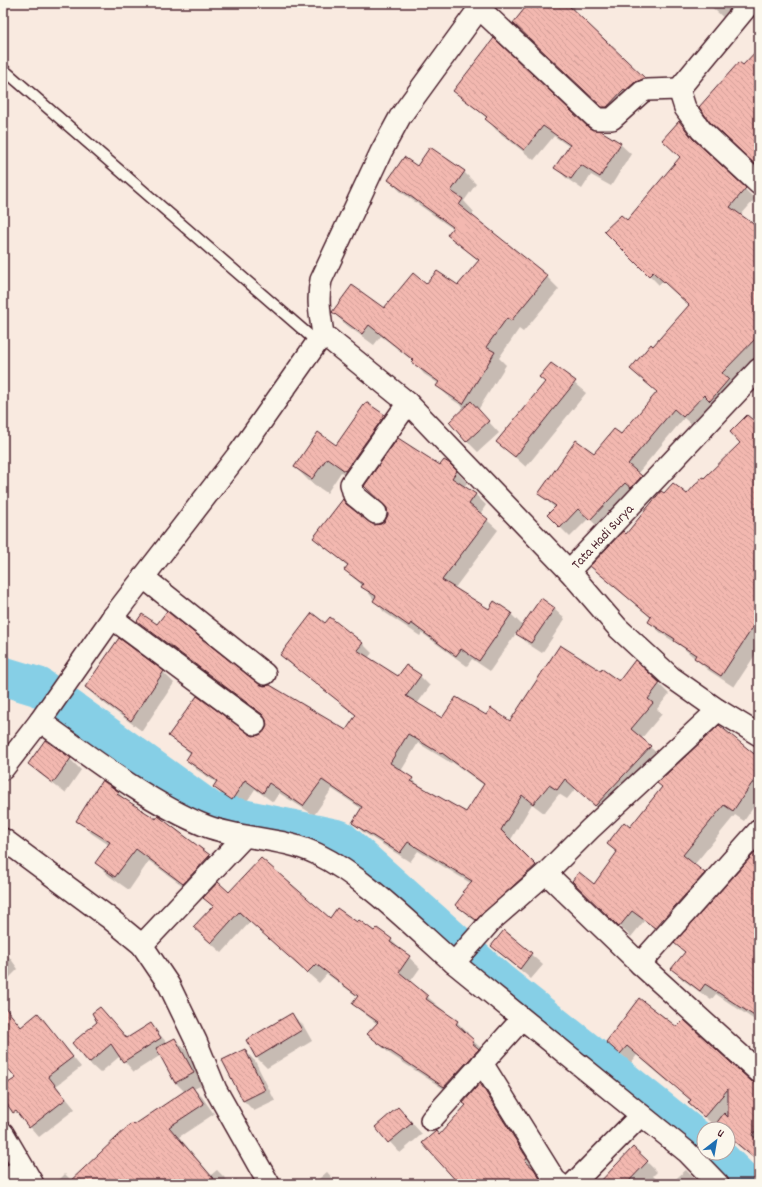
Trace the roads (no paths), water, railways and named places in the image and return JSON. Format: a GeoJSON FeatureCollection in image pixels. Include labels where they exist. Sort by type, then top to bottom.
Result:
{"type":"FeatureCollection","features":[{"type":"Feature","properties":{"kind":"street"},"geometry":{"type":"LineString","coordinates":[[3,769],[45,714],[112,618],[240,452],[320,338],[318,294],[321,280],[378,158],[400,117],[481,6],[597,119],[612,119],[638,95],[647,90],[679,89],[750,3]]}},
{"type":"Feature","properties":{"kind":"street"},"geometry":{"type":"LineString","coordinates":[[679,89],[685,108],[701,130],[759,184]]}},
{"type":"Feature","properties":{"kind":"street"},"geometry":{"type":"LineString","coordinates":[[320,338],[408,403],[569,571]]}},
{"type":"Feature","properties":{"kind":"street","name":"Tata Hadi Surya"},"geometry":{"type":"LineString","coordinates":[[759,369],[569,571],[618,628],[671,676],[718,710],[759,735]]}},
{"type":"Feature","properties":{"kind":"street"},"geometry":{"type":"LineString","coordinates":[[376,513],[354,495],[351,484],[408,403]]}},
{"type":"Feature","properties":{"kind":"street"},"geometry":{"type":"LineString","coordinates":[[143,577],[265,674]]}},
{"type":"Feature","properties":{"kind":"street"},"geometry":{"type":"LineString","coordinates":[[112,618],[255,724]]}},
{"type":"Feature","properties":{"kind":"street"},"geometry":{"type":"LineString","coordinates":[[458,958],[491,921],[546,873],[590,829],[718,710]]}},
{"type":"Feature","properties":{"kind":"street"},"geometry":{"type":"LineString","coordinates":[[45,714],[120,777],[178,813],[206,826],[244,837],[289,844],[317,854],[334,864],[458,958],[522,1019],[687,1152],[718,1184]]}},
{"type":"Feature","properties":{"kind":"street"},"geometry":{"type":"LineString","coordinates":[[640,964],[759,830]]}},
{"type":"Feature","properties":{"kind":"street"},"geometry":{"type":"LineString","coordinates":[[142,945],[244,837]]}},
{"type":"Feature","properties":{"kind":"street"},"geometry":{"type":"LineString","coordinates":[[3,839],[108,916],[142,945],[169,985],[196,1040],[216,1090],[269,1184]]}},
{"type":"Feature","properties":{"kind":"street"},"geometry":{"type":"LineString","coordinates":[[546,873],[640,964],[759,1072]]}},
{"type":"Feature","properties":{"kind":"street"},"geometry":{"type":"LineString","coordinates":[[431,1120],[522,1019]]}},
{"type":"Feature","properties":{"kind":"street"},"geometry":{"type":"LineString","coordinates":[[482,1063],[555,1180],[560,1184]]}},
{"type":"Feature","properties":{"kind":"street"},"geometry":{"type":"LineString","coordinates":[[573,1184],[640,1115]]}},
{"type":"Feature","properties":{"kind":"street"},"geometry":{"type":"LineString","coordinates":[[3,1133],[27,1176],[3,1181]]}},
{"type":"Feature","properties":{"kind":"lane"},"geometry":{"type":"LineString","coordinates":[[3,69],[320,338]]}},
{"type":"Feature","properties":{"kind":"waterway"},"geometry":{"type":"LineString","coordinates":[[3,676],[39,687],[212,812],[339,839],[499,982],[696,1139]]}},
{"type":"Feature","properties":{"kind":"waterway"},"geometry":{"type":"LineString","coordinates":[[722,1161],[745,1184]]}}]}
